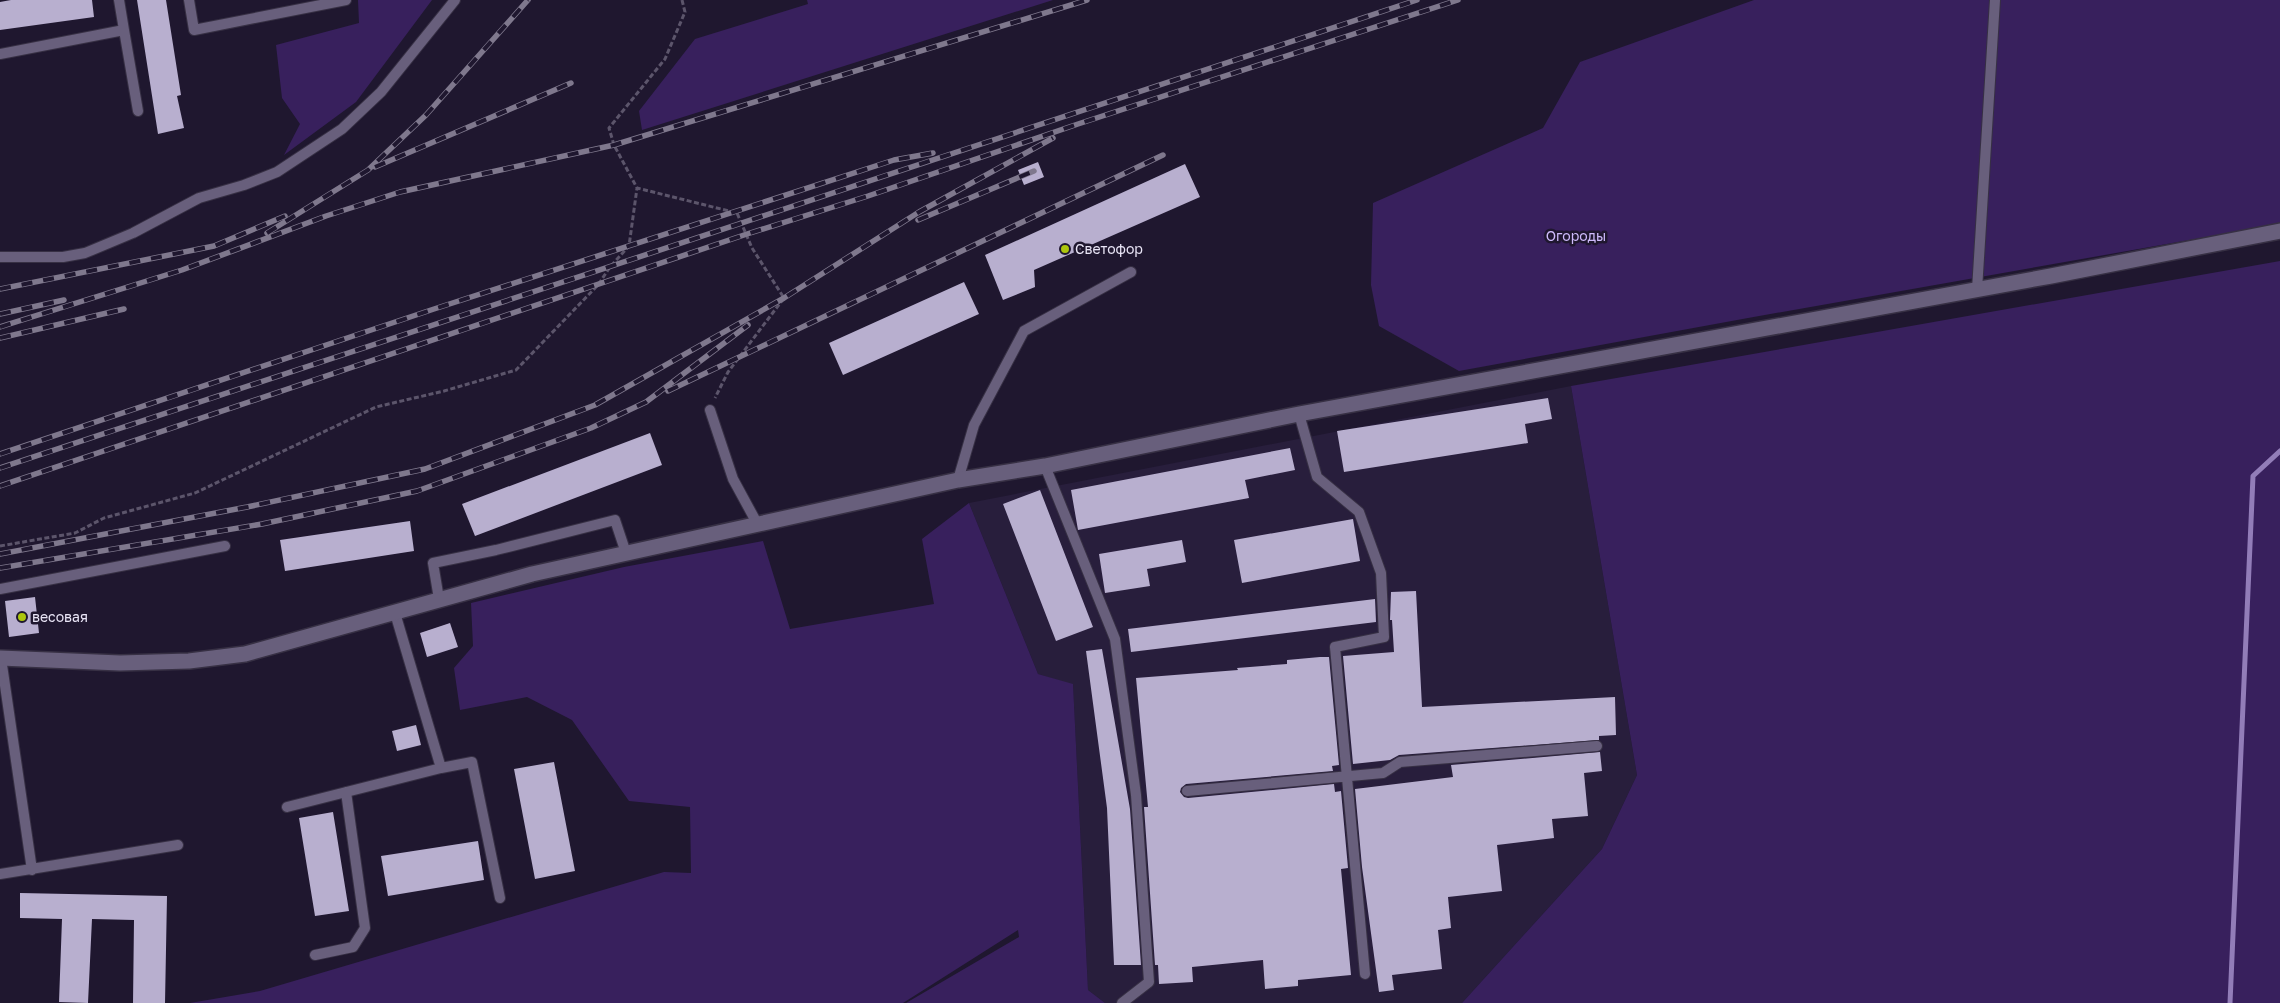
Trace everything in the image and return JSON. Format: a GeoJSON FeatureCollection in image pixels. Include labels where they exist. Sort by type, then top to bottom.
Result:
{"type":"FeatureCollection","features":[{"type":"Feature","properties":{"kind":"street"},"geometry":{"type":"LineString","coordinates":[[0,658],[120,664],[189,662],[245,654],[532,574],[958,480],[1045,466],[1299,414],[1977,290],[2280,231]]}},
{"type":"Feature","properties":{"kind":"lane"},"geometry":{"type":"LineString","coordinates":[[119,0],[138,112]]}},
{"type":"Feature","properties":{"kind":"lane"},"geometry":{"type":"LineString","coordinates":[[189,0],[194,30],[346,0]]}},
{"type":"Feature","properties":{"kind":"lane"},"geometry":{"type":"LineString","coordinates":[[0,257],[63,257],[85,252],[133,233],[199,198],[244,185],[278,172],[342,129],[380,92],[455,0]]}},
{"type":"Feature","properties":{"kind":"lane"},"geometry":{"type":"LineString","coordinates":[[1977,290],[1995,0]]}},
{"type":"Feature","properties":{"kind":"lane"},"geometry":{"type":"LineString","coordinates":[[0,54],[124,30]]}},
{"type":"Feature","properties":{"kind":"lane"},"geometry":{"type":"LineString","coordinates":[[958,480],[974,425],[1024,332],[1131,272]]}},
{"type":"Feature","properties":{"kind":"lane"},"geometry":{"type":"LineString","coordinates":[[710,410],[733,479],[758,525]]}},
{"type":"Feature","properties":{"kind":"lane"},"geometry":{"type":"LineString","coordinates":[[1299,414],[1317,477],[1359,512],[1381,573],[1384,637],[1335,647],[1365,974]]}},
{"type":"Feature","properties":{"kind":"lane"},"geometry":{"type":"LineString","coordinates":[[1045,466],[1115,639],[1136,794],[1149,982],[1122,1003]]}},
{"type":"Feature","properties":{"kind":"lane"},"geometry":{"type":"LineString","coordinates":[[439,599],[433,563],[496,550],[615,520],[626,553]]}},
{"type":"Feature","properties":{"kind":"lane"},"geometry":{"type":"LineString","coordinates":[[0,589],[226,546]]}},
{"type":"Feature","properties":{"kind":"lane"},"geometry":{"type":"LineString","coordinates":[[396,613],[441,768]]}},
{"type":"Feature","properties":{"kind":"lane"},"geometry":{"type":"LineString","coordinates":[[0,658],[32,870]]}},
{"type":"Feature","properties":{"kind":"lane"},"geometry":{"type":"LineString","coordinates":[[1186,792],[1347,778],[1383,773],[1400,762],[1597,746]]}},
{"type":"Feature","properties":{"kind":"lane"},"geometry":{"type":"LineString","coordinates":[[287,807],[472,762],[500,898]]}},
{"type":"Feature","properties":{"kind":"lane"},"geometry":{"type":"LineString","coordinates":[[315,954],[353,946],[365,928],[346,792]]}},
{"type":"Feature","properties":{"kind":"lane"},"geometry":{"type":"LineString","coordinates":[[0,874],[178,845]]}},
{"type":"Feature","properties":{"kind":"path"},"geometry":{"type":"LineString","coordinates":[[0,546],[75,533],[104,518],[195,493],[376,407],[444,391],[516,370],[598,285],[610,267],[629,246],[637,188],[614,145],[609,128],[665,58],[685,12],[682,0]]}},
{"type":"Feature","properties":{"kind":"path"},"geometry":{"type":"LineString","coordinates":[[637,188],[737,213],[752,248],[784,298],[728,372],[710,410]]}},
{"type":"Feature","properties":{"kind":"shaded area"},"geometry":{"type":"Polygon","coordinates":[[[1571,386],[1637,775],[1602,849],[1462,1003],[1105,1003],[1088,990],[1073,685],[1038,674],[969,503],[1571,386]]]}},
{"type":"Feature","properties":{"kind":"green space"},"geometry":{"type":"Polygon","coordinates":[[[358,0],[432,0],[356,102],[284,155],[300,124],[282,98],[276,45],[359,23],[358,0]]]}},
{"type":"Feature","properties":{"kind":"green space"},"geometry":{"type":"Polygon","coordinates":[[[807,0],[1053,0],[642,130],[639,111],[695,39],[808,4],[807,0]]]}},
{"type":"Feature","properties":{"kind":"green space","name":"Огороды"},"geometry":{"type":"Polygon","coordinates":[[[1754,0],[2280,0],[2280,224],[1459,371],[1379,326],[1371,285],[1373,203],[1543,128],[1580,62],[1754,0]]]}},
{"type":"Feature","properties":{"kind":"green space"},"geometry":{"type":"Polygon","coordinates":[[[2280,261],[2280,1003],[1462,1003],[1602,849],[1637,775],[1571,386],[2280,261]]]}},
{"type":"Feature","properties":{"kind":"green space"},"geometry":{"type":"Polygon","coordinates":[[[969,503],[1038,674],[1073,684],[1088,990],[1105,1003],[906,1003],[1019,937],[1018,930],[903,1003],[190,1003],[260,991],[664,872],[691,873],[690,807],[629,801],[572,720],[527,697],[460,710],[454,668],[473,646],[471,603],[624,567],[763,541],[790,629],[934,604],[922,539],[969,503]]]}},
{"type":"Feature","properties":{"kind":"building"},"geometry":{"type":"Polygon","coordinates":[[[11,0],[92,0],[94,17],[0,30],[0,2],[11,0]]]}},
{"type":"Feature","properties":{"kind":"building"},"geometry":{"type":"Polygon","coordinates":[[[137,0],[166,0],[181,95],[177,96],[184,128],[158,134],[137,0]]]}},
{"type":"Feature","properties":{"kind":"building"},"geometry":{"type":"Polygon","coordinates":[[[1038,162],[1044,177],[1024,185],[1018,170],[1038,162]]]}},
{"type":"Feature","properties":{"kind":"building"},"geometry":{"type":"Polygon","coordinates":[[[1185,164],[1200,197],[1034,270],[1035,287],[1003,300],[985,255],[1185,164]]]}},
{"type":"Feature","properties":{"kind":"building"},"geometry":{"type":"Polygon","coordinates":[[[964,282],[979,314],[843,375],[829,343],[964,282]]]}},
{"type":"Feature","properties":{"kind":"building"},"geometry":{"type":"Polygon","coordinates":[[[1548,398],[1552,419],[1525,424],[1528,443],[1344,472],[1337,431],[1548,398]]]}},
{"type":"Feature","properties":{"kind":"building"},"geometry":{"type":"Polygon","coordinates":[[[650,433],[662,465],[475,536],[462,504],[650,433]]]}},
{"type":"Feature","properties":{"kind":"building"},"geometry":{"type":"Polygon","coordinates":[[[1290,448],[1295,470],[1245,480],[1249,498],[1078,530],[1071,490],[1290,448]]]}},
{"type":"Feature","properties":{"kind":"building"},"geometry":{"type":"Polygon","coordinates":[[[1040,490],[1093,627],[1056,641],[1003,504],[1040,490]]]}},
{"type":"Feature","properties":{"kind":"building"},"geometry":{"type":"Polygon","coordinates":[[[1353,519],[1360,561],[1242,583],[1234,540],[1353,519]]]}},
{"type":"Feature","properties":{"kind":"building"},"geometry":{"type":"Polygon","coordinates":[[[410,521],[414,551],[285,571],[280,540],[410,521]]]}},
{"type":"Feature","properties":{"kind":"building"},"geometry":{"type":"Polygon","coordinates":[[[1182,540],[1186,562],[1147,569],[1150,586],[1105,593],[1099,554],[1182,540]]]}},
{"type":"Feature","properties":{"kind":"building"},"geometry":{"type":"Polygon","coordinates":[[[1416,591],[1422,707],[1615,697],[1616,735],[1599,736],[1599,740],[1399,755],[1390,760],[1353,764],[1343,656],[1394,652],[1392,620],[1390,620],[1391,592],[1416,591]]]}},
{"type":"Feature","properties":{"kind":"building","name":"весовая"},"geometry":{"type":"Polygon","coordinates":[[[35,597],[39,633],[9,637],[5,601],[35,597]]]}},
{"type":"Feature","properties":{"kind":"building"},"geometry":{"type":"Polygon","coordinates":[[[1375,599],[1376,622],[1131,652],[1128,629],[1375,599]]]}},
{"type":"Feature","properties":{"kind":"building"},"geometry":{"type":"Polygon","coordinates":[[[450,623],[458,647],[427,657],[420,633],[450,623]]]}},
{"type":"Feature","properties":{"kind":"building"},"geometry":{"type":"Polygon","coordinates":[[[1102,649],[1130,809],[1141,965],[1114,965],[1107,808],[1086,651],[1102,649]]]}},
{"type":"Feature","properties":{"kind":"building"},"geometry":{"type":"Polygon","coordinates":[[[1329,657],[1339,765],[1332,766],[1333,771],[1186,784],[1181,788],[1180,792],[1184,797],[1188,798],[1334,784],[1335,792],[1341,791],[1348,868],[1341,869],[1351,975],[1298,980],[1298,986],[1265,989],[1263,960],[1192,967],[1193,982],[1159,984],[1158,965],[1155,965],[1144,807],[1148,807],[1136,678],[1238,670],[1237,668],[1287,664],[1287,660],[1329,657]]]}},
{"type":"Feature","properties":{"kind":"building"},"geometry":{"type":"Polygon","coordinates":[[[416,725],[421,745],[397,751],[392,731],[416,725]]]}},
{"type":"Feature","properties":{"kind":"building"},"geometry":{"type":"Polygon","coordinates":[[[1600,752],[1602,771],[1584,773],[1588,816],[1552,819],[1554,838],[1497,845],[1502,891],[1448,897],[1451,928],[1438,930],[1442,969],[1392,975],[1394,990],[1379,992],[1362,867],[1355,789],[1453,777],[1451,765],[1600,752]]]}},
{"type":"Feature","properties":{"kind":"building"},"geometry":{"type":"Polygon","coordinates":[[[554,762],[575,871],[535,879],[514,769],[554,762]]]}},
{"type":"Feature","properties":{"kind":"building"},"geometry":{"type":"Polygon","coordinates":[[[333,812],[349,911],[315,916],[299,818],[333,812]]]}},
{"type":"Feature","properties":{"kind":"building"},"geometry":{"type":"Polygon","coordinates":[[[478,841],[484,880],[388,896],[381,856],[478,841]]]}},
{"type":"Feature","properties":{"kind":"building"},"geometry":{"type":"Polygon","coordinates":[[[20,893],[167,896],[165,1003],[133,1003],[134,920],[92,919],[88,1003],[59,1002],[62,919],[20,918],[20,893]]]}},
{"type":"Feature","properties":{"kind":"waterway"},"geometry":{"type":"LineString","coordinates":[[2230,1003],[2253,476],[2280,451]]}},
{"type":"Feature","properties":{"kind":"railway"},"geometry":{"type":"LineString","coordinates":[[267,233],[368,170],[426,115],[528,0]]}},
{"type":"Feature","properties":{"kind":"railway"},"geometry":{"type":"LineString","coordinates":[[0,327],[182,270],[326,216],[400,192],[614,145],[1087,0]]}},
{"type":"Feature","properties":{"kind":"railway"},"geometry":{"type":"LineString","coordinates":[[0,468],[1417,0]]}},
{"type":"Feature","properties":{"kind":"railway"},"geometry":{"type":"LineString","coordinates":[[0,486],[747,234],[868,196],[1078,124],[1458,0]]}},
{"type":"Feature","properties":{"kind":"railway"},"geometry":{"type":"LineString","coordinates":[[375,167],[571,83]]}},
{"type":"Feature","properties":{"kind":"railway"},"geometry":{"type":"LineString","coordinates":[[0,554],[247,507],[425,469],[595,405],[784,298],[919,212],[1053,138]]}},
{"type":"Feature","properties":{"kind":"railway"},"geometry":{"type":"LineString","coordinates":[[0,454],[434,309],[894,160],[933,153]]}},
{"type":"Feature","properties":{"kind":"railway"},"geometry":{"type":"LineString","coordinates":[[668,391],[1163,155]]}},
{"type":"Feature","properties":{"kind":"railway"},"geometry":{"type":"LineString","coordinates":[[918,220],[1034,171]]}},
{"type":"Feature","properties":{"kind":"railway"},"geometry":{"type":"LineString","coordinates":[[0,289],[214,246],[285,216]]}},
{"type":"Feature","properties":{"kind":"railway"},"geometry":{"type":"LineString","coordinates":[[0,314],[64,300]]}},
{"type":"Feature","properties":{"kind":"railway"},"geometry":{"type":"LineString","coordinates":[[0,338],[124,309]]}},
{"type":"Feature","properties":{"kind":"railway"},"geometry":{"type":"LineString","coordinates":[[0,568],[262,524],[417,491],[591,428],[646,402],[748,325]]}},
{"type":"Feature","properties":{"kind":"place","name":"Светофор"},"geometry":{"type":"Point","coordinates":[1065,249]}},
{"type":"Feature","properties":{"kind":"place","name":"весовая"},"geometry":{"type":"Point","coordinates":[22,617]}}]}
